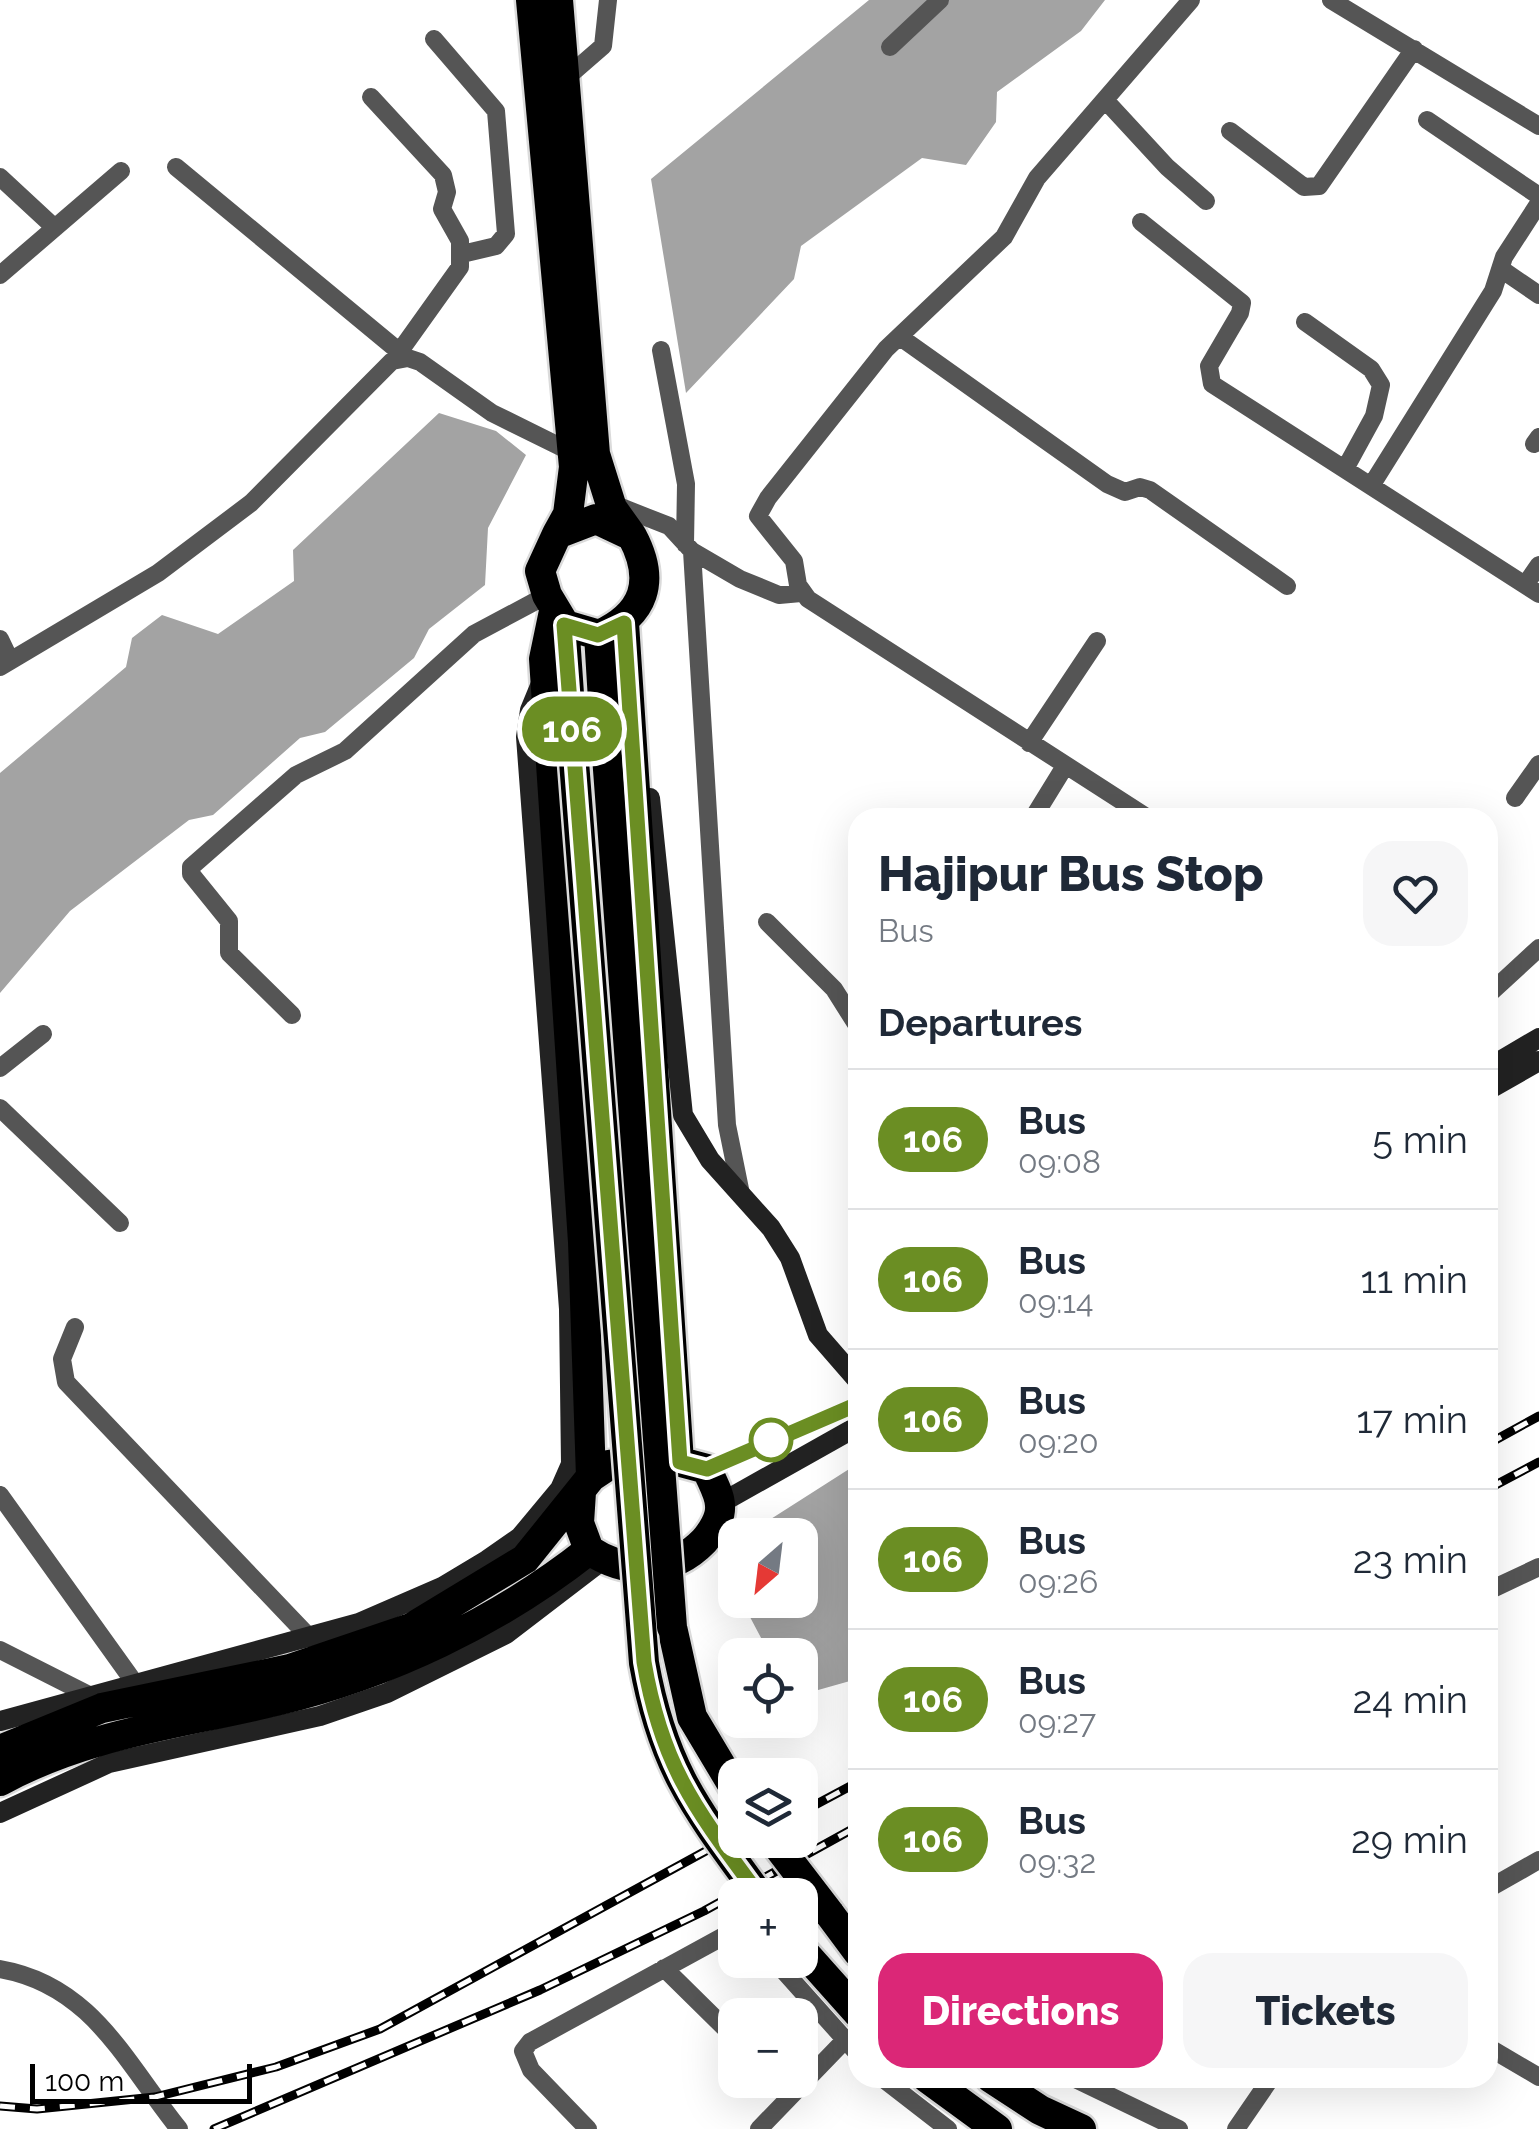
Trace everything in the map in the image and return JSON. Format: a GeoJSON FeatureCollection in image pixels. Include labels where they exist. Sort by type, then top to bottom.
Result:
{"type":"FeatureCollection","features":[{"type":"Feature","properties":{"kind":"highway"},"geometry":{"type":"LineString","coordinates":[[531,0],[573,452],[568,514],[540,571],[555,610],[571,723],[644,1662],[654,1719],[676,1776],[747,1878]]}},
{"type":"Feature","properties":{"kind":"highway"},"geometry":{"type":"LineString","coordinates":[[558,0],[595,454],[609,502],[642,554],[645,583],[616,637],[604,716],[672,1627],[692,1718],[718,1762]]}},
{"type":"Feature","properties":{"kind":"highway"},"geometry":{"type":"LineString","coordinates":[[557,534],[596,519],[632,536]]}},
{"type":"Feature","properties":{"kind":"highway"},"geometry":{"type":"LineString","coordinates":[[555,610],[616,637]]}},
{"type":"Feature","properties":{"kind":"highway"},"geometry":{"type":"LineString","coordinates":[[555,610],[547,639],[546,674],[583,1242],[586,1485],[579,1523],[597,1555],[621,1566],[653,1569],[673,1564],[707,1538],[721,1503],[693,1465],[616,637]]}},
{"type":"Feature","properties":{"kind":"highway"},"geometry":{"type":"LineString","coordinates":[[0,1750],[102,1708],[411,1642],[522,1548],[609,1466],[666,1458],[693,1465]]}},
{"type":"Feature","properties":{"kind":"highway"},"geometry":{"type":"LineString","coordinates":[[0,1780],[86,1742],[276,1701],[534,1588],[597,1555]]}},
{"type":"Feature","properties":{"kind":"highway"},"geometry":{"type":"LineString","coordinates":[[786,1858],[848,1939]]}},
{"type":"Feature","properties":{"kind":"highway"},"geometry":{"type":"LineString","coordinates":[[818,1978],[848,2028]]}},
{"type":"Feature","properties":{"kind":"highway"},"geometry":{"type":"LineString","coordinates":[[941,2088],[997,2129]]}},
{"type":"Feature","properties":{"kind":"highway"},"geometry":{"type":"LineString","coordinates":[[1006,2088],[1040,2110],[1081,2129]]}},
{"type":"Feature","properties":{"kind":"street"},"geometry":{"type":"LineString","coordinates":[[565,79],[603,46],[608,0]]}},
{"type":"Feature","properties":{"kind":"street"},"geometry":{"type":"LineString","coordinates":[[890,47],[940,0]]}},
{"type":"Feature","properties":{"kind":"street"},"geometry":{"type":"LineString","coordinates":[[801,592],[794,561],[758,516],[768,498],[864,373],[1004,237],[1037,178],[1191,0]]}},
{"type":"Feature","properties":{"kind":"street"},"geometry":{"type":"LineString","coordinates":[[1332,0],[1539,126]]}},
{"type":"Feature","properties":{"kind":"street"},"geometry":{"type":"LineString","coordinates":[[434,39],[496,111],[506,234],[496,246],[462,254]]}},
{"type":"Feature","properties":{"kind":"street"},"geometry":{"type":"LineString","coordinates":[[1230,131],[1304,187],[1319,186],[1414,49]]}},
{"type":"Feature","properties":{"kind":"street"},"geometry":{"type":"LineString","coordinates":[[0,640],[5,663],[158,573],[251,502],[374,377],[404,355],[454,280],[462,254],[442,208],[447,192],[443,175],[371,97]]}},
{"type":"Feature","properties":{"kind":"street"},"geometry":{"type":"LineString","coordinates":[[1106,102],[1167,168],[1206,201]]}},
{"type":"Feature","properties":{"kind":"street"},"geometry":{"type":"LineString","coordinates":[[1371,486],[1494,291],[1500,269],[1539,200],[1427,120]]}},
{"type":"Feature","properties":{"kind":"street"},"geometry":{"type":"LineString","coordinates":[[176,168],[404,355],[420,362],[492,414],[573,452]]}},
{"type":"Feature","properties":{"kind":"street"},"geometry":{"type":"LineString","coordinates":[[0,275],[122,170]]}},
{"type":"Feature","properties":{"kind":"street"},"geometry":{"type":"LineString","coordinates":[[0,177],[55,228]]}},
{"type":"Feature","properties":{"kind":"street"},"geometry":{"type":"LineString","coordinates":[[1141,222],[1242,303],[1208,366],[1212,384],[1532,590],[1539,564]]}},
{"type":"Feature","properties":{"kind":"street"},"geometry":{"type":"LineString","coordinates":[[1500,269],[1539,295]]}},
{"type":"Feature","properties":{"kind":"street"},"geometry":{"type":"LineString","coordinates":[[1304,322],[1371,369],[1381,385],[1374,416],[1346,469]]}},
{"type":"Feature","properties":{"kind":"street"},"geometry":{"type":"LineString","coordinates":[[900,336],[1106,484],[1125,492],[1140,486],[1150,490],[1287,586]]}},
{"type":"Feature","properties":{"kind":"street"},"geometry":{"type":"LineString","coordinates":[[661,350],[686,484],[727,1125],[741,1194]]}},
{"type":"Feature","properties":{"kind":"street"},"geometry":{"type":"LineString","coordinates":[[609,502],[669,526],[689,548],[740,579],[779,595],[801,592],[1132,808]]}},
{"type":"Feature","properties":{"kind":"street"},"geometry":{"type":"LineString","coordinates":[[292,1015],[230,953],[229,921],[191,874],[191,867],[283,784],[344,750],[474,634],[555,610]]}},
{"type":"Feature","properties":{"kind":"street"},"geometry":{"type":"LineString","coordinates":[[616,637],[634,667],[640,702],[679,1100],[694,1138],[790,1258],[818,1335],[848,1370]]}},
{"type":"Feature","properties":{"kind":"street"},"geometry":{"type":"LineString","coordinates":[[1028,743],[1097,641]]}},
{"type":"Feature","properties":{"kind":"street"},"geometry":{"type":"LineString","coordinates":[[0,1720],[86,1694],[310,1638],[442,1586],[522,1548],[560,1489],[571,1464],[572,1446],[568,1309],[526,737],[530,710],[546,674]]}},
{"type":"Feature","properties":{"kind":"street"},"geometry":{"type":"LineString","coordinates":[[1515,798],[1539,764]]}},
{"type":"Feature","properties":{"kind":"street"},"geometry":{"type":"LineString","coordinates":[[1039,808],[1065,766]]}},
{"type":"Feature","properties":{"kind":"street"},"geometry":{"type":"LineString","coordinates":[[767,922],[834,989],[848,1011]]}},
{"type":"Feature","properties":{"kind":"street"},"geometry":{"type":"LineString","coordinates":[[1498,986],[1539,948]]}},
{"type":"Feature","properties":{"kind":"street"},"geometry":{"type":"LineString","coordinates":[[0,1068],[42,1034]]}},
{"type":"Feature","properties":{"kind":"street"},"geometry":{"type":"LineString","coordinates":[[1498,1058],[1539,1038]]}},
{"type":"Feature","properties":{"kind":"street"},"geometry":{"type":"LineString","coordinates":[[1498,1084],[1539,1061]]}},
{"type":"Feature","properties":{"kind":"street"},"geometry":{"type":"LineString","coordinates":[[0,1108],[120,1224]]}},
{"type":"Feature","properties":{"kind":"street"},"geometry":{"type":"LineString","coordinates":[[75,1328],[62,1359],[66,1382],[310,1638]]}},
{"type":"Feature","properties":{"kind":"street"},"geometry":{"type":"LineString","coordinates":[[693,1465],[848,1408]]}},
{"type":"Feature","properties":{"kind":"street"},"geometry":{"type":"LineString","coordinates":[[721,1503],[848,1432]]}},
{"type":"Feature","properties":{"kind":"street"},"geometry":{"type":"LineString","coordinates":[[0,1494],[134,1682]]}},
{"type":"Feature","properties":{"kind":"street"},"geometry":{"type":"LineString","coordinates":[[0,1813],[109,1763],[320,1716],[388,1693],[506,1634],[597,1555]]}},
{"type":"Feature","properties":{"kind":"street"},"geometry":{"type":"LineString","coordinates":[[1498,1585],[1539,1567]]}},
{"type":"Feature","properties":{"kind":"street"},"geometry":{"type":"LineString","coordinates":[[0,1650],[86,1694]]}},
{"type":"Feature","properties":{"kind":"street"},"geometry":{"type":"LineString","coordinates":[[1498,1883],[1539,1860]]}},
{"type":"Feature","properties":{"kind":"street"},"geometry":{"type":"LineString","coordinates":[[588,2129],[531,2070],[524,2051],[530,2042],[718,1939]]}},
{"type":"Feature","properties":{"kind":"street"},"geometry":{"type":"LineString","coordinates":[[664,1968],[718,2021]]}},
{"type":"Feature","properties":{"kind":"street"},"geometry":{"type":"LineString","coordinates":[[0,1970],[38,1979],[74,2000],[108,2034],[179,2129]]}},
{"type":"Feature","properties":{"kind":"street"},"geometry":{"type":"LineString","coordinates":[[793,1978],[848,2031]]}},
{"type":"Feature","properties":{"kind":"street"},"geometry":{"type":"LineString","coordinates":[[759,2129],[848,2041]]}},
{"type":"Feature","properties":{"kind":"street"},"geometry":{"type":"LineString","coordinates":[[1498,2052],[1539,2077]]}},
{"type":"Feature","properties":{"kind":"street"},"geometry":{"type":"LineString","coordinates":[[895,2088],[948,2129]]}},
{"type":"Feature","properties":{"kind":"street"},"geometry":{"type":"LineString","coordinates":[[1094,2088],[1179,2129]]}},
{"type":"Feature","properties":{"kind":"street"},"geometry":{"type":"LineString","coordinates":[[1236,2129],[1264,2088]]}},
{"type":"Feature","properties":{"kind":"shaded area"},"geometry":{"type":"Polygon","coordinates":[[[869,0],[1105,0],[1081,31],[997,92],[996,122],[966,165],[922,158],[801,246],[794,279],[686,393],[651,179],[869,0]]]}},
{"type":"Feature","properties":{"kind":"shaded area"},"geometry":{"type":"Polygon","coordinates":[[[439,413],[496,431],[526,455],[488,528],[485,585],[429,629],[414,658],[325,732],[300,738],[213,815],[189,820],[70,911],[0,993],[0,773],[126,667],[132,638],[162,615],[218,634],[294,581],[293,550],[439,413]]]}},
{"type":"Feature","properties":{"kind":"shaded area"},"geometry":{"type":"Polygon","coordinates":[[[848,1470],[848,1682],[818,1690],[818,1638],[761,1638],[750,1618],[818,1618],[818,1518],[772,1518],[848,1470]]]}},
{"type":"Feature","properties":{"kind":"railway"},"geometry":{"type":"LineString","coordinates":[[1498,1439],[1539,1416]]}},
{"type":"Feature","properties":{"kind":"railway"},"geometry":{"type":"LineString","coordinates":[[1498,1484],[1539,1462]]}},
{"type":"Feature","properties":{"kind":"railway"},"geometry":{"type":"LineString","coordinates":[[818,1803],[848,1787]]}},
{"type":"Feature","properties":{"kind":"railway"},"geometry":{"type":"LineString","coordinates":[[214,2129],[540,1990],[704,1911],[848,1832]]}},
{"type":"Feature","properties":{"kind":"railway"},"geometry":{"type":"LineString","coordinates":[[0,2106],[37,2109],[155,2097],[276,2067],[380,2029],[718,1844]]}},
{"type":"Feature","properties":{"kind":"bus line","name":"106"},"geometry":{"type":"LineString","coordinates":[[747,1878],[676,1776],[654,1719],[644,1662],[564,625],[598,635],[624,623],[680,1462],[707,1469],[848,1409]]}}]}
